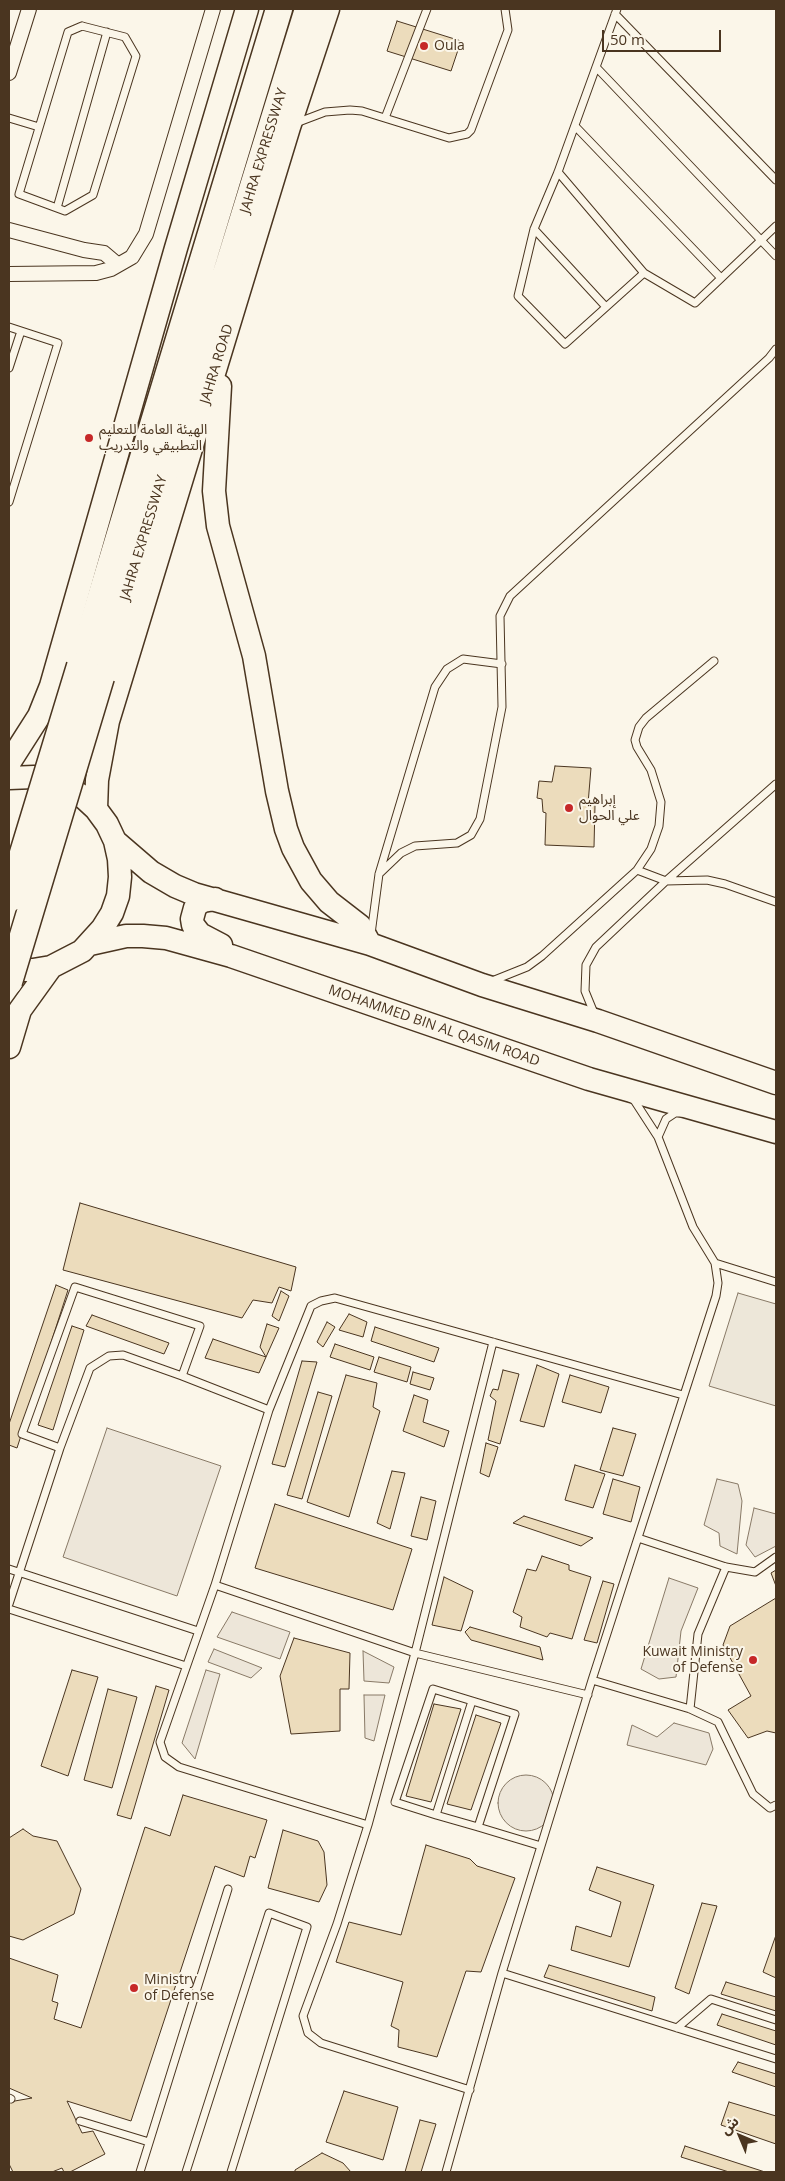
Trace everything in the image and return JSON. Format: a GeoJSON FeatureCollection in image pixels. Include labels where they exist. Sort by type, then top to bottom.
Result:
{"type":"FeatureCollection","features":[{"type":"Feature","properties":{"kind":"highway","name":"JAHRA EXPRESSWAY"},"geometry":{"type":"LineString","coordinates":[[9,898],[279,9]]}},
{"type":"Feature","properties":{"kind":"highway","name":"JAHRA EXPRESSWAY"},"geometry":{"type":"LineString","coordinates":[[9,982],[308,9]]}},
{"type":"Feature","properties":{"kind":"main road"},"geometry":{"type":"LineString","coordinates":[[9,763],[38,716],[51,686],[176,248],[247,9]]}},
{"type":"Feature","properties":{"kind":"main road","name":"JAHRA ROAD"},"geometry":{"type":"LineString","coordinates":[[96,809],[97,780],[108,721],[289,127],[328,9]]}},
{"type":"Feature","properties":{"kind":"main road"},"geometry":{"type":"LineString","coordinates":[[219,358],[220,387],[214,491],[218,526],[254,656],[277,791],[286,829],[293,848],[311,881],[329,902],[360,926],[370,944]]}},
{"type":"Feature","properties":{"kind":"main road"},"geometry":{"type":"LineString","coordinates":[[9,778],[34,777],[51,781],[68,787],[83,797],[96,809],[107,824],[115,841],[120,877],[118,896],[112,913],[90,944],[72,958],[51,967],[33,970],[9,970]]}},
{"type":"Feature","properties":{"kind":"main road"},"geometry":{"type":"LineString","coordinates":[[115,841],[151,872],[175,886],[194,894],[370,944],[482,985],[598,1021],[776,1083]]}},
{"type":"Feature","properties":{"kind":"main road"},"geometry":{"type":"LineString","coordinates":[[215,899],[203,901],[195,908],[192,919],[193,925],[200,934],[220,944],[231,956]]}},
{"type":"Feature","properties":{"kind":"main road","name":"MOHAMMED BIN AL QASIM ROAD"},"geometry":{"type":"LineString","coordinates":[[90,944],[126,936],[166,938],[231,956],[606,1084],[776,1132]]}},
{"type":"Feature","properties":{"kind":"main road"},"geometry":{"type":"LineString","coordinates":[[9,1047],[20,1010],[51,967]]}},
{"type":"Feature","properties":{"kind":"street"},"geometry":{"type":"LineString","coordinates":[[9,73],[29,9]]}},
{"type":"Feature","properties":{"kind":"street"},"geometry":{"type":"LineString","coordinates":[[9,274],[96,273],[111,269],[132,257],[146,234],[213,9]]}},
{"type":"Feature","properties":{"kind":"street"},"geometry":{"type":"LineString","coordinates":[[9,230],[84,250],[104,253],[117,264]]}},
{"type":"Feature","properties":{"kind":"lane"},"geometry":{"type":"LineString","coordinates":[[385,118],[427,9]]}},
{"type":"Feature","properties":{"kind":"lane"},"geometry":{"type":"LineString","coordinates":[[289,127],[312,115],[337,110],[362,111],[449,138],[462,136],[471,130],[508,30],[505,9]]}},
{"type":"Feature","properties":{"kind":"lane"},"geometry":{"type":"LineString","coordinates":[[644,273],[565,344],[518,296],[534,229],[558,172],[616,11],[776,180]]}},
{"type":"Feature","properties":{"kind":"lane"},"geometry":{"type":"LineString","coordinates":[[82,26],[107,32],[125,37],[136,56],[93,195],[65,211],[19,194],[68,32],[82,26]]}},
{"type":"Feature","properties":{"kind":"lane"},"geometry":{"type":"LineString","coordinates":[[57,208],[107,32]]}},
{"type":"Feature","properties":{"kind":"lane"},"geometry":{"type":"LineString","coordinates":[[596,67],[776,256]]}},
{"type":"Feature","properties":{"kind":"lane"},"geometry":{"type":"LineString","coordinates":[[9,118],[39,127]]}},
{"type":"Feature","properties":{"kind":"lane"},"geometry":{"type":"LineString","coordinates":[[575,126],[721,278]]}},
{"type":"Feature","properties":{"kind":"lane"},"geometry":{"type":"LineString","coordinates":[[558,172],[644,273],[695,303],[776,226]]}},
{"type":"Feature","properties":{"kind":"lane"},"geometry":{"type":"LineString","coordinates":[[534,229],[606,307]]}},
{"type":"Feature","properties":{"kind":"lane"},"geometry":{"type":"LineString","coordinates":[[9,327],[58,343],[9,502]]}},
{"type":"Feature","properties":{"kind":"lane"},"geometry":{"type":"LineString","coordinates":[[9,368],[21,331]]}},
{"type":"Feature","properties":{"kind":"lane"},"geometry":{"type":"LineString","coordinates":[[379,874],[401,853],[415,846],[457,843],[471,835],[480,818],[502,707],[500,616],[510,596],[769,358],[776,348]]}},
{"type":"Feature","properties":{"kind":"lane"},"geometry":{"type":"LineString","coordinates":[[193,442],[193,468]]}},
{"type":"Feature","properties":{"kind":"lane"},"geometry":{"type":"LineString","coordinates":[[157,559],[171,542]]}},
{"type":"Feature","properties":{"kind":"lane"},"geometry":{"type":"LineString","coordinates":[[370,944],[379,874],[435,687],[447,669],[463,659],[502,664]]}},
{"type":"Feature","properties":{"kind":"lane"},"geometry":{"type":"LineString","coordinates":[[482,985],[511,974],[542,956],[637,870],[654,842],[659,826],[661,802],[651,770],[637,747],[636,740],[639,727],[646,718],[714,661]]}},
{"type":"Feature","properties":{"kind":"lane"},"geometry":{"type":"LineString","coordinates":[[598,1021],[589,1006],[585,991],[586,965],[596,947],[666,881],[776,784]]}},
{"type":"Feature","properties":{"kind":"lane"},"geometry":{"type":"LineString","coordinates":[[637,870],[666,881],[707,880],[725,884],[776,902]]}},
{"type":"Feature","properties":{"kind":"lane"},"geometry":{"type":"LineString","coordinates":[[446,2172],[502,1974],[541,1846],[592,1680],[716,1296],[718,1283],[715,1263],[693,1227],[658,1137],[634,1100],[606,1084]]}},
{"type":"Feature","properties":{"kind":"lane"},"geometry":{"type":"LineString","coordinates":[[658,1137],[666,1119],[675,1113],[717,1114]]}},
{"type":"Feature","properties":{"kind":"lane"},"geometry":{"type":"LineString","coordinates":[[715,1263],[776,1282]]}},
{"type":"Feature","properties":{"kind":"lane"},"geometry":{"type":"LineString","coordinates":[[60,1448],[22,1434],[75,1287],[200,1326],[182,1376]]}},
{"type":"Feature","properties":{"kind":"lane"},"geometry":{"type":"LineString","coordinates":[[368,1825],[179,1767],[165,1758],[160,1742],[215,1586],[269,1410],[311,1306],[320,1301],[335,1298],[684,1396]]}},
{"type":"Feature","properties":{"kind":"lane"},"geometry":{"type":"LineString","coordinates":[[470,2090],[321,2043],[308,2033],[303,2016],[337,1924],[368,1825],[415,1653],[494,1342]]}},
{"type":"Feature","properties":{"kind":"lane"},"geometry":{"type":"LineString","coordinates":[[9,1604],[60,1448],[90,1368],[109,1356],[123,1355],[269,1410]]}},
{"type":"Feature","properties":{"kind":"lane"},"geometry":{"type":"LineString","coordinates":[[638,1538],[726,1567],[754,1572],[776,1557]]}},
{"type":"Feature","properties":{"kind":"lane"},"geometry":{"type":"LineString","coordinates":[[690,1709],[698,1634],[726,1567]]}},
{"type":"Feature","properties":{"kind":"lane"},"geometry":{"type":"LineString","coordinates":[[9,1569],[198,1631]]}},
{"type":"Feature","properties":{"kind":"lane"},"geometry":{"type":"LineString","coordinates":[[215,1586],[415,1653],[588,1695]]}},
{"type":"Feature","properties":{"kind":"lane"},"geometry":{"type":"LineString","coordinates":[[9,1609],[186,1666]]}},
{"type":"Feature","properties":{"kind":"lane"},"geometry":{"type":"LineString","coordinates":[[592,1680],[690,1709],[718,1722],[753,1794],[770,1808],[776,1805]]}},
{"type":"Feature","properties":{"kind":"lane"},"geometry":{"type":"LineString","coordinates":[[478,1827],[515,1714],[432,1689],[395,1802],[541,1846]]}},
{"type":"Feature","properties":{"kind":"lane"},"geometry":{"type":"LineString","coordinates":[[436,1815],[472,1701]]}},
{"type":"Feature","properties":{"kind":"lane"},"geometry":{"type":"LineString","coordinates":[[140,2172],[228,1889]]}},
{"type":"Feature","properties":{"kind":"lane"},"geometry":{"type":"LineString","coordinates":[[186,2172],[269,1913],[307,1927],[231,2172]]}},
{"type":"Feature","properties":{"kind":"lane"},"geometry":{"type":"LineString","coordinates":[[502,1974],[776,2059]]}},
{"type":"Feature","properties":{"kind":"lane"},"geometry":{"type":"LineString","coordinates":[[677,2028],[711,1999],[776,2020]]}},
{"type":"Feature","properties":{"kind":"lane"},"geometry":{"type":"LineString","coordinates":[[80,2121],[150,2142]]}},
{"type":"Feature","properties":{"kind":"shaded area"},"geometry":{"type":"Polygon","coordinates":[[[738,1293],[776,1304],[776,1406],[709,1386],[738,1293]]]}},
{"type":"Feature","properties":{"kind":"shaded area"},"geometry":{"type":"Polygon","coordinates":[[[107,1428],[221,1466],[177,1596],[63,1557],[107,1428]]]}},
{"type":"Feature","properties":{"kind":"shaded area"},"geometry":{"type":"Polygon","coordinates":[[[717,1479],[738,1484],[742,1501],[737,1554],[720,1546],[719,1533],[704,1525],[717,1479]]]}},
{"type":"Feature","properties":{"kind":"shaded area"},"geometry":{"type":"Polygon","coordinates":[[[754,1508],[776,1514],[776,1546],[755,1557],[746,1545],[754,1508]]]}},
{"type":"Feature","properties":{"kind":"shaded area"},"geometry":{"type":"Polygon","coordinates":[[[669,1578],[698,1588],[681,1631],[676,1677],[659,1679],[641,1669],[669,1578]]]}},
{"type":"Feature","properties":{"kind":"shaded area"},"geometry":{"type":"Polygon","coordinates":[[[232,1612],[290,1632],[280,1659],[217,1637],[232,1612]]]}},
{"type":"Feature","properties":{"kind":"shaded area"},"geometry":{"type":"Polygon","coordinates":[[[214,1649],[262,1668],[251,1678],[208,1662],[214,1649]]]}},
{"type":"Feature","properties":{"kind":"shaded area"},"geometry":{"type":"Polygon","coordinates":[[[363,1651],[394,1667],[389,1683],[364,1681],[363,1651]]]}},
{"type":"Feature","properties":{"kind":"shaded area"},"geometry":{"type":"Polygon","coordinates":[[[206,1670],[220,1674],[195,1759],[182,1743],[206,1670]]]}},
{"type":"Feature","properties":{"kind":"shaded area"},"geometry":{"type":"Polygon","coordinates":[[[364,1695],[385,1695],[374,1741],[365,1738],[364,1695]]]}},
{"type":"Feature","properties":{"kind":"shaded area"},"geometry":{"type":"Polygon","coordinates":[[[674,1723],[709,1733],[713,1749],[706,1765],[627,1745],[632,1725],[657,1737],[674,1723]]]}},
{"type":"Feature","properties":{"kind":"shaded area"},"geometry":{"type":"Polygon","coordinates":[[[526,1775],[537,1777],[546,1783],[552,1792],[554,1803],[552,1814],[546,1823],[537,1829],[526,1831],[515,1829],[506,1823],[500,1814],[498,1803],[500,1792],[506,1783],[515,1777],[526,1775]]]}},
{"type":"Feature","properties":{"kind":"building","name":"Oula"},"geometry":{"type":"Polygon","coordinates":[[[397,21],[461,41],[451,71],[387,51],[397,21]]]}},
{"type":"Feature","properties":{"kind":"building","name":"إبراهيم علي الحوال"},"geometry":{"type":"Polygon","coordinates":[[[555,766],[591,768],[588,804],[595,805],[594,847],[545,845],[546,813],[543,812],[542,799],[537,798],[539,781],[552,782],[555,766]]]}},
{"type":"Feature","properties":{"kind":"building"},"geometry":{"type":"Polygon","coordinates":[[[80,1203],[296,1267],[291,1291],[279,1287],[272,1303],[253,1300],[242,1318],[63,1270],[80,1203]]]}},
{"type":"Feature","properties":{"kind":"building"},"geometry":{"type":"Polygon","coordinates":[[[56,1285],[68,1290],[17,1448],[9,1445],[9,1424],[56,1285]]]}},
{"type":"Feature","properties":{"kind":"building"},"geometry":{"type":"Polygon","coordinates":[[[281,1291],[289,1296],[279,1321],[272,1316],[281,1291]]]}},
{"type":"Feature","properties":{"kind":"building"},"geometry":{"type":"Polygon","coordinates":[[[349,1314],[367,1322],[363,1337],[339,1330],[349,1314]]]}},
{"type":"Feature","properties":{"kind":"building"},"geometry":{"type":"Polygon","coordinates":[[[92,1315],[169,1343],[164,1354],[86,1326],[92,1315]]]}},
{"type":"Feature","properties":{"kind":"building"},"geometry":{"type":"Polygon","coordinates":[[[327,1322],[335,1327],[323,1347],[317,1342],[327,1322]]]}},
{"type":"Feature","properties":{"kind":"building"},"geometry":{"type":"Polygon","coordinates":[[[267,1324],[279,1328],[266,1357],[260,1347],[267,1324]]]}},
{"type":"Feature","properties":{"kind":"building"},"geometry":{"type":"Polygon","coordinates":[[[72,1326],[84,1330],[53,1430],[38,1425],[72,1326]]]}},
{"type":"Feature","properties":{"kind":"building"},"geometry":{"type":"Polygon","coordinates":[[[375,1327],[439,1348],[434,1362],[371,1341],[375,1327]]]}},
{"type":"Feature","properties":{"kind":"building"},"geometry":{"type":"Polygon","coordinates":[[[213,1339],[266,1357],[259,1373],[205,1358],[213,1339]]]}},
{"type":"Feature","properties":{"kind":"building"},"geometry":{"type":"Polygon","coordinates":[[[335,1344],[374,1357],[370,1370],[330,1357],[335,1344]]]}},
{"type":"Feature","properties":{"kind":"building"},"geometry":{"type":"Polygon","coordinates":[[[379,1357],[411,1367],[407,1382],[374,1372],[379,1357]]]}},
{"type":"Feature","properties":{"kind":"building"},"geometry":{"type":"Polygon","coordinates":[[[302,1361],[317,1362],[285,1467],[272,1464],[302,1361]]]}},
{"type":"Feature","properties":{"kind":"building"},"geometry":{"type":"Polygon","coordinates":[[[537,1365],[559,1374],[544,1427],[520,1421],[537,1365]]]}},
{"type":"Feature","properties":{"kind":"building"},"geometry":{"type":"Polygon","coordinates":[[[503,1370],[519,1374],[500,1444],[488,1440],[496,1401],[490,1396],[493,1389],[498,1390],[503,1370]]]}},
{"type":"Feature","properties":{"kind":"building"},"geometry":{"type":"Polygon","coordinates":[[[413,1372],[434,1378],[430,1390],[410,1384],[413,1372]]]}},
{"type":"Feature","properties":{"kind":"building"},"geometry":{"type":"Polygon","coordinates":[[[346,1375],[377,1383],[373,1407],[380,1411],[349,1517],[307,1502],[346,1375]]]}},
{"type":"Feature","properties":{"kind":"building"},"geometry":{"type":"Polygon","coordinates":[[[570,1375],[609,1387],[601,1413],[562,1402],[570,1375]]]}},
{"type":"Feature","properties":{"kind":"building"},"geometry":{"type":"Polygon","coordinates":[[[318,1392],[332,1396],[302,1499],[287,1495],[318,1392]]]}},
{"type":"Feature","properties":{"kind":"building"},"geometry":{"type":"Polygon","coordinates":[[[414,1395],[428,1400],[423,1422],[449,1431],[444,1447],[403,1431],[414,1395]]]}},
{"type":"Feature","properties":{"kind":"building"},"geometry":{"type":"Polygon","coordinates":[[[613,1428],[636,1434],[623,1476],[600,1470],[613,1428]]]}},
{"type":"Feature","properties":{"kind":"building"},"geometry":{"type":"Polygon","coordinates":[[[486,1443],[498,1447],[489,1477],[480,1473],[486,1443]]]}},
{"type":"Feature","properties":{"kind":"building"},"geometry":{"type":"Polygon","coordinates":[[[575,1465],[605,1474],[593,1508],[565,1500],[575,1465]]]}},
{"type":"Feature","properties":{"kind":"building"},"geometry":{"type":"Polygon","coordinates":[[[392,1471],[405,1473],[390,1529],[377,1523],[392,1471]]]}},
{"type":"Feature","properties":{"kind":"building"},"geometry":{"type":"Polygon","coordinates":[[[613,1479],[640,1487],[631,1522],[603,1514],[613,1479]]]}},
{"type":"Feature","properties":{"kind":"building"},"geometry":{"type":"Polygon","coordinates":[[[421,1497],[436,1501],[427,1540],[411,1536],[421,1497]]]}},
{"type":"Feature","properties":{"kind":"building"},"geometry":{"type":"Polygon","coordinates":[[[275,1504],[412,1549],[393,1610],[255,1568],[275,1504]]]}},
{"type":"Feature","properties":{"kind":"building"},"geometry":{"type":"Polygon","coordinates":[[[524,1516],[593,1538],[581,1546],[513,1523],[524,1516]]]}},
{"type":"Feature","properties":{"kind":"building"},"geometry":{"type":"Polygon","coordinates":[[[542,1556],[569,1565],[569,1570],[591,1577],[572,1639],[550,1633],[547,1637],[520,1627],[522,1617],[513,1612],[527,1569],[536,1571],[542,1556]]]}},
{"type":"Feature","properties":{"kind":"building"},"geometry":{"type":"Polygon","coordinates":[[[776,1570],[776,1586],[771,1573],[776,1570]]]}},
{"type":"Feature","properties":{"kind":"building"},"geometry":{"type":"Polygon","coordinates":[[[444,1577],[473,1591],[461,1631],[432,1625],[444,1577]]]}},
{"type":"Feature","properties":{"kind":"building"},"geometry":{"type":"Polygon","coordinates":[[[603,1581],[614,1584],[597,1643],[584,1640],[603,1581]]]}},
{"type":"Feature","properties":{"kind":"building","name":"Kuwait Ministry of Defense"},"geometry":{"type":"Polygon","coordinates":[[[776,1598],[776,1733],[767,1731],[748,1738],[728,1710],[751,1696],[723,1645],[730,1626],[776,1598]]]}},
{"type":"Feature","properties":{"kind":"building"},"geometry":{"type":"Polygon","coordinates":[[[470,1627],[540,1647],[543,1660],[471,1640],[465,1632],[470,1627]]]}},
{"type":"Feature","properties":{"kind":"building"},"geometry":{"type":"Polygon","coordinates":[[[294,1638],[350,1653],[349,1689],[340,1689],[340,1731],[291,1734],[280,1676],[294,1638]]]}},
{"type":"Feature","properties":{"kind":"building"},"geometry":{"type":"Polygon","coordinates":[[[72,1670],[98,1677],[68,1776],[41,1766],[72,1670]]]}},
{"type":"Feature","properties":{"kind":"building"},"geometry":{"type":"Polygon","coordinates":[[[156,1686],[169,1690],[131,1819],[117,1815],[156,1686]]]}},
{"type":"Feature","properties":{"kind":"building"},"geometry":{"type":"Polygon","coordinates":[[[108,1689],[137,1697],[112,1788],[84,1780],[108,1689]]]}},
{"type":"Feature","properties":{"kind":"building"},"geometry":{"type":"Polygon","coordinates":[[[434,1704],[461,1709],[431,1802],[406,1796],[434,1704]]]}},
{"type":"Feature","properties":{"kind":"building"},"geometry":{"type":"Polygon","coordinates":[[[476,1715],[501,1723],[471,1810],[447,1804],[476,1715]]]}},
{"type":"Feature","properties":{"kind":"building","name":"Ministry of Defense"},"geometry":{"type":"Polygon","coordinates":[[[183,1795],[267,1820],[255,1858],[250,1856],[244,1877],[215,1866],[131,2121],[67,2101],[82,2133],[93,2131],[105,2154],[70,2172],[64,2172],[62,2168],[52,2172],[13,2172],[9,2164],[9,2102],[32,2098],[9,2088],[9,1958],[58,1975],[52,2001],[58,2003],[54,2019],[81,2028],[145,1827],[170,1836],[183,1795]]]}},
{"type":"Feature","properties":{"kind":"building"},"geometry":{"type":"Polygon","coordinates":[[[23,1829],[33,1836],[57,1841],[81,1889],[74,1914],[23,1940],[9,1936],[9,1838],[23,1829]]]}},
{"type":"Feature","properties":{"kind":"building"},"geometry":{"type":"Polygon","coordinates":[[[283,1830],[318,1841],[324,1852],[327,1885],[319,1902],[268,1888],[283,1830]]]}},
{"type":"Feature","properties":{"kind":"building"},"geometry":{"type":"Polygon","coordinates":[[[426,1845],[470,1859],[477,1866],[515,1878],[481,1972],[466,1971],[437,2057],[398,2047],[399,2030],[391,2026],[403,1982],[336,1962],[349,1922],[401,1935],[426,1845]]]}},
{"type":"Feature","properties":{"kind":"building"},"geometry":{"type":"Polygon","coordinates":[[[597,1867],[654,1885],[629,1967],[571,1950],[576,1926],[611,1937],[621,1902],[589,1890],[597,1867]]]}},
{"type":"Feature","properties":{"kind":"building"},"geometry":{"type":"Polygon","coordinates":[[[702,1903],[717,1906],[689,1994],[675,1988],[702,1903]]]}},
{"type":"Feature","properties":{"kind":"building"},"geometry":{"type":"Polygon","coordinates":[[[776,1935],[776,1978],[763,1972],[776,1935]]]}},
{"type":"Feature","properties":{"kind":"building"},"geometry":{"type":"Polygon","coordinates":[[[549,1965],[655,1997],[652,2011],[544,1977],[549,1965]]]}},
{"type":"Feature","properties":{"kind":"building"},"geometry":{"type":"Polygon","coordinates":[[[726,1982],[776,1997],[776,2011],[721,1994],[726,1982]]]}},
{"type":"Feature","properties":{"kind":"building"},"geometry":{"type":"Polygon","coordinates":[[[722,2014],[776,2031],[776,2045],[717,2025],[722,2014]]]}},
{"type":"Feature","properties":{"kind":"building"},"geometry":{"type":"Polygon","coordinates":[[[738,2062],[776,2074],[776,2087],[732,2072],[738,2062]]]}},
{"type":"Feature","properties":{"kind":"building"},"geometry":{"type":"Polygon","coordinates":[[[344,2091],[398,2107],[383,2160],[326,2142],[344,2091]]]}},
{"type":"Feature","properties":{"kind":"building"},"geometry":{"type":"Polygon","coordinates":[[[729,2102],[776,2116],[776,2144],[721,2125],[729,2102]]]}},
{"type":"Feature","properties":{"kind":"building"},"geometry":{"type":"Polygon","coordinates":[[[420,2120],[436,2124],[421,2172],[405,2172],[420,2120]]]}},
{"type":"Feature","properties":{"kind":"building"},"geometry":{"type":"Polygon","coordinates":[[[685,2146],[765,2172],[729,2172],[681,2157],[685,2146]]]}},
{"type":"Feature","properties":{"kind":"building"},"geometry":{"type":"Polygon","coordinates":[[[322,2153],[343,2163],[351,2172],[295,2172],[295,2170],[322,2153]]]}},
{"type":"Feature","properties":{"kind":"place","name":"Oula"},"geometry":{"type":"Point","coordinates":[424,46]}},
{"type":"Feature","properties":{"kind":"place","name":"الهيئة العامة للتعليم التطبيقي والتدريب"},"geometry":{"type":"Point","coordinates":[89,438]}},
{"type":"Feature","properties":{"kind":"place","name":"إبراهيم علي الحوال"},"geometry":{"type":"Point","coordinates":[569,808]}},
{"type":"Feature","properties":{"kind":"place","name":"Kuwait Ministry of Defense"},"geometry":{"type":"Point","coordinates":[753,1660]}},
{"type":"Feature","properties":{"kind":"place","name":"Ministry of Defense"},"geometry":{"type":"Point","coordinates":[134,1988]}}]}
